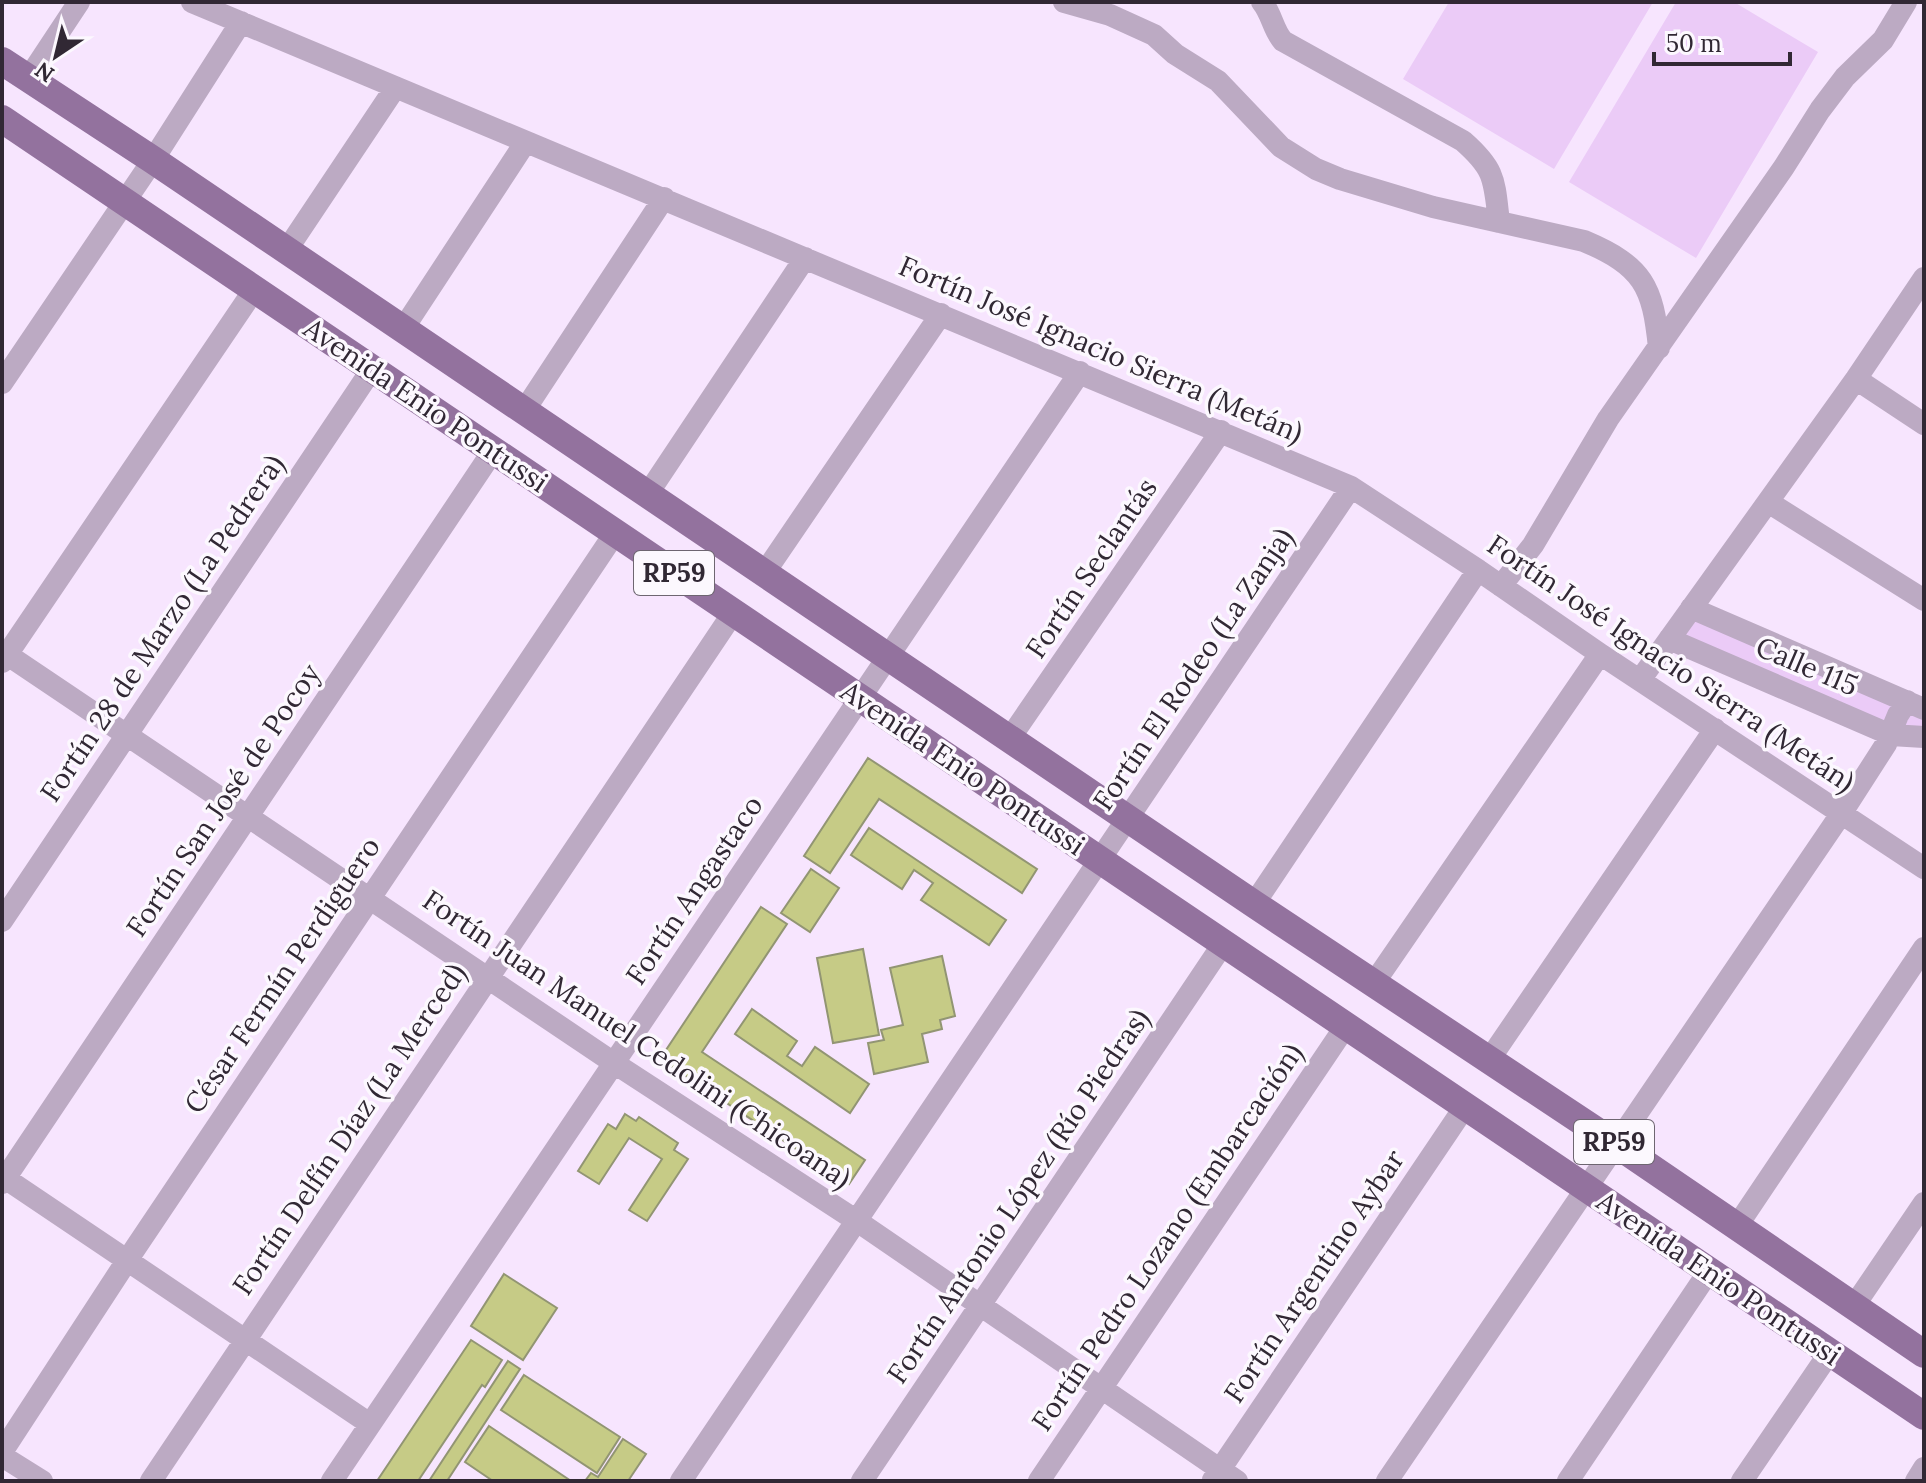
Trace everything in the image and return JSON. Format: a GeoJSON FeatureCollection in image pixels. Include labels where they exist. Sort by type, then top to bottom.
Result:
{"type":"FeatureCollection","features":[{"type":"Feature","properties":{"kind":"main road","name":"Avenida Enio Pontussi"},"geometry":{"type":"LineString","coordinates":[[2,61],[1924,1354]]}},
{"type":"Feature","properties":{"kind":"main road","name":"Avenida Enio Pontussi"},"geometry":{"type":"LineString","coordinates":[[2,119],[1924,1416]]}},
{"type":"Feature","properties":{"kind":"street"},"geometry":{"type":"LineString","coordinates":[[28,79],[79,2]]}},
{"type":"Feature","properties":{"kind":"street","name":"Fortín José Ignacio Sierra (Metán)"},"geometry":{"type":"LineString","coordinates":[[192,2],[1351,487],[1924,868]]}},
{"type":"Feature","properties":{"kind":"street"},"geometry":{"type":"LineString","coordinates":[[1064,2],[1144,29],[1180,58],[1218,81],[1281,147],[1316,169],[1433,207],[1584,241],[1621,260],[1639,276],[1650,292],[1659,348]]}},
{"type":"Feature","properties":{"kind":"street"},"geometry":{"type":"LineString","coordinates":[[1262,2],[1277,35],[1283,41],[1463,141],[1475,152],[1494,177],[1499,222]]}},
{"type":"Feature","properties":{"kind":"street"},"geometry":{"type":"LineString","coordinates":[[1501,586],[1533,545],[1608,419],[1835,89],[1875,50],[1893,27],[1906,2]]}},
{"type":"Feature","properties":{"kind":"street"},"geometry":{"type":"LineString","coordinates":[[2,383],[153,160],[241,22]]}},
{"type":"Feature","properties":{"kind":"street"},"geometry":{"type":"LineString","coordinates":[[286,251],[395,88]]}},
{"type":"Feature","properties":{"kind":"street"},"geometry":{"type":"LineString","coordinates":[[403,329],[525,143]]}},
{"type":"Feature","properties":{"kind":"street"},"geometry":{"type":"LineString","coordinates":[[524,411],[664,198]]}},
{"type":"Feature","properties":{"kind":"street"},"geometry":{"type":"LineString","coordinates":[[647,495],[805,258]]}},
{"type":"Feature","properties":{"kind":"street"},"geometry":{"type":"LineString","coordinates":[[1640,680],[1856,379],[1924,278]]}},
{"type":"Feature","properties":{"kind":"street"},"geometry":{"type":"LineString","coordinates":[[4,656],[254,290]]}},
{"type":"Feature","properties":{"kind":"street"},"geometry":{"type":"LineString","coordinates":[[765,572],[941,314]]}},
{"type":"Feature","properties":{"kind":"street","name":"Fortín 28 de Marzo (La Pedrera)"},"geometry":{"type":"LineString","coordinates":[[2,921],[372,369]]}},
{"type":"Feature","properties":{"kind":"street","name":"Fortín Angastaco"},"geometry":{"type":"LineString","coordinates":[[332,1481],[1080,372]]}},
{"type":"Feature","properties":{"kind":"street"},"geometry":{"type":"LineString","coordinates":[[1856,379],[1924,424]]}},
{"type":"Feature","properties":{"kind":"street","name":"Fortín Seclantás"},"geometry":{"type":"LineString","coordinates":[[1010,738],[1221,431]]}},
{"type":"Feature","properties":{"kind":"street","name":"Fortín San José de Pocoy"},"geometry":{"type":"LineString","coordinates":[[3,1179],[493,451]]}},
{"type":"Feature","properties":{"kind":"street","name":"Fortín El Rodeo (La Zanja)"},"geometry":{"type":"LineString","coordinates":[[681,1481],[1351,487]]}},
{"type":"Feature","properties":{"kind":"street"},"geometry":{"type":"LineString","coordinates":[[1768,502],[1924,600]]}},
{"type":"Feature","properties":{"kind":"street","name":"César Fermín Perdiguero"},"geometry":{"type":"LineString","coordinates":[[2,1454],[126,1262],[615,533]]}},
{"type":"Feature","properties":{"kind":"street"},"geometry":{"type":"LineString","coordinates":[[1254,904],[1478,570]]}},
{"type":"Feature","properties":{"kind":"street"},"geometry":{"type":"LineString","coordinates":[[1691,608],[1915,705]]}},
{"type":"Feature","properties":{"kind":"street","name":"Fortín Delfín Díaz (La Merced)"},"geometry":{"type":"LineString","coordinates":[[151,1481],[733,613]]}},
{"type":"Feature","properties":{"kind":"street","name":"Calle 115"},"geometry":{"type":"LineString","coordinates":[[1669,639],[1891,735],[1924,737]]}},
{"type":"Feature","properties":{"kind":"street"},"geometry":{"type":"LineString","coordinates":[[1374,983],[1600,654]]}},
{"type":"Feature","properties":{"kind":"street","name":"Fortín Juan Manuel Cedolini (Chicoana)"},"geometry":{"type":"LineString","coordinates":[[4,656],[127,734],[614,1063],[857,1221],[1223,1477]]}},
{"type":"Feature","properties":{"kind":"street"},"geometry":{"type":"LineString","coordinates":[[1387,1481],[1841,814],[1891,735],[1898,715],[1915,705]]}},
{"type":"Feature","properties":{"kind":"street"},"geometry":{"type":"LineString","coordinates":[[1489,1060],[1715,729]]}},
{"type":"Feature","properties":{"kind":"street","name":"Fortín Antonio López (Río Piedras)"},"geometry":{"type":"LineString","coordinates":[[862,1481],[1223,944]]}},
{"type":"Feature","properties":{"kind":"street"},"geometry":{"type":"LineString","coordinates":[[1737,1226],[1924,948]]}},
{"type":"Feature","properties":{"kind":"street","name":"Fortín Pedro Lozano (Embarcación)"},"geometry":{"type":"LineString","coordinates":[[1039,1481],[1345,1027]]}},
{"type":"Feature","properties":{"kind":"street","name":"Fortín Argentino Aybar"},"geometry":{"type":"LineString","coordinates":[[1223,1477],[1466,1105]]}},
{"type":"Feature","properties":{"kind":"street"},"geometry":{"type":"LineString","coordinates":[[3,1179],[370,1424]]}},
{"type":"Feature","properties":{"kind":"street"},"geometry":{"type":"LineString","coordinates":[[1854,1306],[1924,1203]]}},
{"type":"Feature","properties":{"kind":"street"},"geometry":{"type":"LineString","coordinates":[[1568,1481],[1709,1271]]}},
{"type":"Feature","properties":{"kind":"street"},"geometry":{"type":"LineString","coordinates":[[1742,1481],[1830,1352]]}},
{"type":"Feature","properties":{"kind":"street"},"geometry":{"type":"LineString","coordinates":[[2,1454],[42,1481]]}},
{"type":"Feature","properties":{"kind":"street"},"geometry":{"type":"LineString","coordinates":[[1916,1481],[1924,1468]]}},
{"type":"Feature","properties":{"kind":"shaded area"},"geometry":{"type":"Polygon","coordinates":[[[1449,2],[1653,2],[1554,169],[1403,79],[1449,2]]]}},
{"type":"Feature","properties":{"kind":"shaded area"},"geometry":{"type":"Polygon","coordinates":[[[1676,2],[1734,2],[1818,52],[1696,258],[1569,182],[1676,2]]]}},
{"type":"Feature","properties":{"kind":"shaded area"},"geometry":{"type":"Polygon","coordinates":[[[1691,608],[1924,709],[1924,737],[1671,637],[1691,608]]]}},
{"type":"Feature","properties":{"kind":"building"},"geometry":{"type":"Polygon","coordinates":[[[868,758],[1037,869],[1022,893],[879,799],[830,873],[804,856],[868,758]]]}},
{"type":"Feature","properties":{"kind":"building"},"geometry":{"type":"Polygon","coordinates":[[[869,828],[1006,920],[989,945],[921,900],[933,883],[914,870],[902,889],[851,855],[869,828]]]}},
{"type":"Feature","properties":{"kind":"building"},"geometry":{"type":"Polygon","coordinates":[[[811,869],[839,888],[810,932],[781,913],[811,869]]]}},
{"type":"Feature","properties":{"kind":"building"},"geometry":{"type":"Polygon","coordinates":[[[761,907],[787,924],[702,1052],[865,1160],[849,1184],[660,1059],[761,907]]]}},
{"type":"Feature","properties":{"kind":"building"},"geometry":{"type":"Polygon","coordinates":[[[863,949],[879,1035],[833,1043],[817,958],[863,949]]]}},
{"type":"Feature","properties":{"kind":"building"},"geometry":{"type":"Polygon","coordinates":[[[942,956],[955,1016],[940,1020],[942,1029],[922,1034],[928,1062],[874,1074],[868,1043],[884,1040],[881,1030],[903,1025],[890,968],[942,956]]]}},
{"type":"Feature","properties":{"kind":"building"},"geometry":{"type":"Polygon","coordinates":[[[752,1009],[797,1041],[787,1056],[802,1066],[815,1047],[869,1084],[850,1113],[735,1034],[752,1009]]]}},
{"type":"Feature","properties":{"kind":"building"},"geometry":{"type":"Polygon","coordinates":[[[625,1114],[636,1121],[639,1117],[678,1143],[674,1150],[688,1159],[647,1221],[629,1210],[662,1159],[629,1138],[599,1184],[578,1171],[608,1124],[616,1129],[625,1114]]]}},
{"type":"Feature","properties":{"kind":"building"},"geometry":{"type":"Polygon","coordinates":[[[504,1274],[557,1308],[523,1360],[471,1326],[504,1274]]]}},
{"type":"Feature","properties":{"kind":"building"},"geometry":{"type":"Polygon","coordinates":[[[471,1340],[502,1360],[485,1387],[482,1385],[418,1481],[377,1481],[471,1340]]]}},
{"type":"Feature","properties":{"kind":"building"},"geometry":{"type":"Polygon","coordinates":[[[508,1361],[520,1369],[447,1481],[429,1481],[508,1361]]]}},
{"type":"Feature","properties":{"kind":"building"},"geometry":{"type":"Polygon","coordinates":[[[524,1375],[620,1437],[597,1473],[501,1410],[524,1375]]]}},
{"type":"Feature","properties":{"kind":"building"},"geometry":{"type":"Polygon","coordinates":[[[489,1426],[571,1481],[493,1481],[465,1462],[489,1426]]]}},
{"type":"Feature","properties":{"kind":"building"},"geometry":{"type":"Polygon","coordinates":[[[623,1439],[646,1454],[628,1481],[585,1481],[591,1473],[598,1477],[623,1439]]]}}]}
